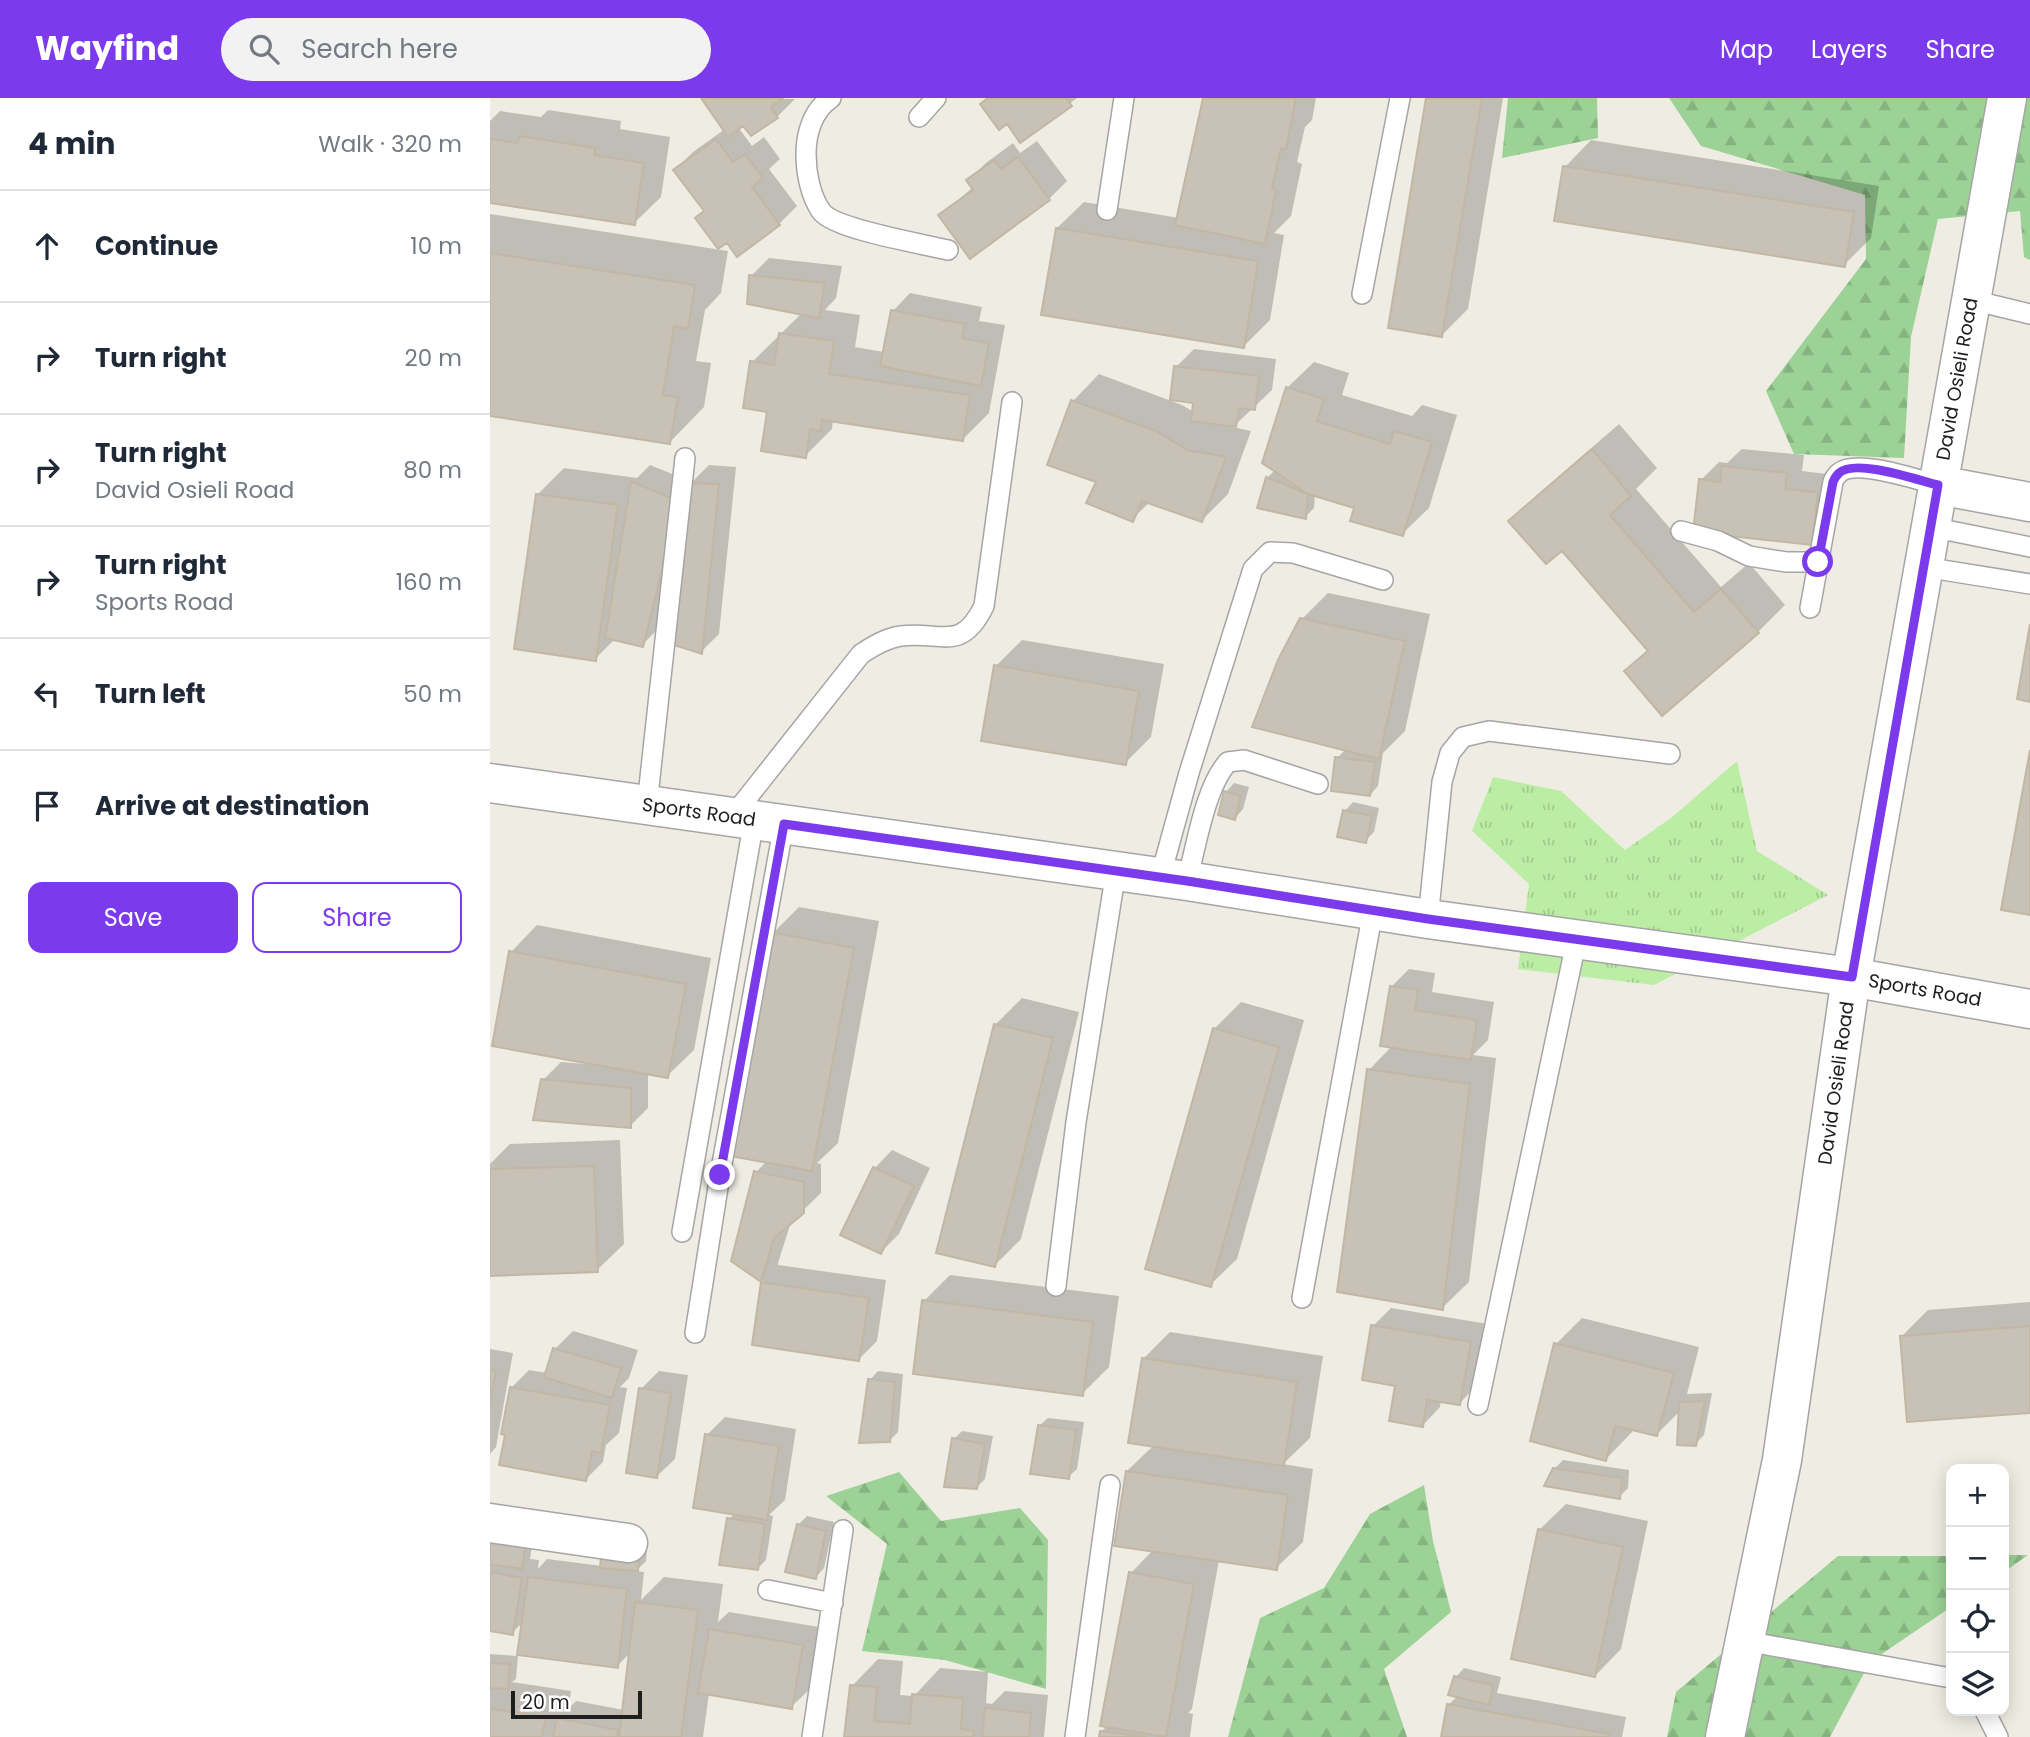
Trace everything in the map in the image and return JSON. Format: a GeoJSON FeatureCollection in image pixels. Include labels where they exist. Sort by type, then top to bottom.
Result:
{"type":"FeatureCollection","features":[{"type":"Feature","properties":{"kind":"street","name":"David Osieli Road"},"geometry":{"type":"LineString","coordinates":[[1725,1737],[1782,1460],[1852,977],[2007,98]]}},
{"type":"Feature","properties":{"kind":"street"},"geometry":{"type":"LineString","coordinates":[[1938,485],[2030,502]]}},
{"type":"Feature","properties":{"kind":"street","name":"Sports Road"},"geometry":{"type":"LineString","coordinates":[[490,783],[1174,879],[1428,919],[1852,977],[2030,1009]]}},
{"type":"Feature","properties":{"kind":"street"},"geometry":{"type":"LineString","coordinates":[[490,1523],[628,1543]]}},
{"type":"Feature","properties":{"kind":"lane"},"geometry":{"type":"LineString","coordinates":[[831,98],[819,106],[806,139],[809,178],[820,210],[827,218],[838,223],[948,250]]}},
{"type":"Feature","properties":{"kind":"lane"},"geometry":{"type":"LineString","coordinates":[[919,117],[936,98]]}},
{"type":"Feature","properties":{"kind":"lane"},"geometry":{"type":"LineString","coordinates":[[1107,210],[1124,98]]}},
{"type":"Feature","properties":{"kind":"lane"},"geometry":{"type":"LineString","coordinates":[[1362,294],[1400,98]]}},
{"type":"Feature","properties":{"kind":"lane"},"geometry":{"type":"LineString","coordinates":[[1972,300],[2030,314]]}},
{"type":"Feature","properties":{"kind":"lane"},"geometry":{"type":"LineString","coordinates":[[682,1232],[757,820],[861,654],[882,641],[901,636],[956,637],[975,624],[984,606],[1012,402]]}},
{"type":"Feature","properties":{"kind":"lane"},"geometry":{"type":"LineString","coordinates":[[647,805],[685,458]]}},
{"type":"Feature","properties":{"kind":"lane"},"geometry":{"type":"LineString","coordinates":[[1810,608],[1833,482],[1838,473],[1847,468],[1863,467],[1938,485]]}},
{"type":"Feature","properties":{"kind":"lane"},"geometry":{"type":"LineString","coordinates":[[1931,527],[2030,547]]}},
{"type":"Feature","properties":{"kind":"lane"},"geometry":{"type":"LineString","coordinates":[[1681,531],[1718,541],[1749,556],[1786,562],[1818,562]]}},
{"type":"Feature","properties":{"kind":"lane"},"geometry":{"type":"LineString","coordinates":[[1174,879],[1189,773],[1253,569],[1270,552],[1293,554],[1383,580]]}},
{"type":"Feature","properties":{"kind":"lane"},"geometry":{"type":"LineString","coordinates":[[1924,567],[2030,584]]}},
{"type":"Feature","properties":{"kind":"lane"},"geometry":{"type":"LineString","coordinates":[[1428,919],[1442,782],[1450,753],[1463,737],[1489,731],[1670,754]]}},
{"type":"Feature","properties":{"kind":"lane"},"geometry":{"type":"LineString","coordinates":[[1174,879],[1212,788],[1228,762],[1244,760],[1318,784]]}},
{"type":"Feature","properties":{"kind":"lane"},"geometry":{"type":"LineString","coordinates":[[695,1334],[720,1175],[757,820]]}},
{"type":"Feature","properties":{"kind":"lane"},"geometry":{"type":"LineString","coordinates":[[1056,1286],[1076,1122],[1116,871]]}},
{"type":"Feature","properties":{"kind":"lane"},"geometry":{"type":"LineString","coordinates":[[1302,1298],[1373,911]]}},
{"type":"Feature","properties":{"kind":"lane"},"geometry":{"type":"LineString","coordinates":[[1478,1405],[1577,938]]}},
{"type":"Feature","properties":{"kind":"lane"},"geometry":{"type":"LineString","coordinates":[[1074,1737],[1110,1485]]}},
{"type":"Feature","properties":{"kind":"lane"},"geometry":{"type":"LineString","coordinates":[[813,1737],[843,1530]]}},
{"type":"Feature","properties":{"kind":"lane"},"geometry":{"type":"LineString","coordinates":[[768,1590],[832,1603]]}},
{"type":"Feature","properties":{"kind":"lane"},"geometry":{"type":"LineString","coordinates":[[1745,1642],[1946,1677]]}},
{"type":"Feature","properties":{"kind":"lane"},"geometry":{"type":"LineString","coordinates":[[1988,1716],[1998,1737]]}},
{"type":"Feature","properties":{"kind":"green space"},"geometry":{"type":"Polygon","coordinates":[[[1508,98],[1597,98],[1598,138],[1502,158],[1508,98]]]}},
{"type":"Feature","properties":{"kind":"green space"},"geometry":{"type":"Polygon","coordinates":[[[1669,98],[2030,98],[2030,260],[2024,257],[2020,211],[1938,219],[1911,337],[1904,458],[1794,454],[1766,391],[1866,259],[1865,195],[1701,146],[1669,98]]]}},
{"type":"Feature","properties":{"kind":"green space"},"geometry":{"type":"Polygon","coordinates":[[[1737,761],[1757,851],[1828,895],[1654,985],[1518,969],[1529,884],[1472,831],[1493,777],[1561,791],[1625,850],[1671,818],[1737,761]]]}},
{"type":"Feature","properties":{"kind":"green space"},"geometry":{"type":"Polygon","coordinates":[[[899,1472],[941,1521],[1020,1508],[1048,1540],[1046,1689],[945,1660],[862,1651],[887,1544],[826,1496],[899,1472]]]}},
{"type":"Feature","properties":{"kind":"green space"},"geometry":{"type":"Polygon","coordinates":[[[1424,1485],[1433,1541],[1451,1612],[1384,1669],[1407,1737],[1228,1737],[1260,1618],[1324,1588],[1370,1514],[1424,1485]]]}},
{"type":"Feature","properties":{"kind":"green space"},"geometry":{"type":"Polygon","coordinates":[[[2009,1555],[2028,1555],[2009,1568],[2009,1555]]]}},
{"type":"Feature","properties":{"kind":"green space"},"geometry":{"type":"Polygon","coordinates":[[[1838,1556],[1946,1556],[1946,1610],[1870,1662],[1830,1737],[1667,1737],[1676,1692],[1838,1556]]]}},
{"type":"Feature","properties":{"kind":"building"},"geometry":{"type":"Polygon","coordinates":[[[701,98],[783,98],[771,107],[778,118],[751,136],[743,126],[728,137],[701,98]]]}},
{"type":"Feature","properties":{"kind":"building"},"geometry":{"type":"Polygon","coordinates":[[[988,98],[1066,98],[1072,106],[1020,143],[1007,124],[999,130],[980,104],[988,98]]]}},
{"type":"Feature","properties":{"kind":"building"},"geometry":{"type":"Polygon","coordinates":[[[1203,98],[1296,98],[1286,149],[1281,148],[1272,188],[1276,190],[1265,244],[1175,225],[1203,98]]]}},
{"type":"Feature","properties":{"kind":"building"},"geometry":{"type":"Polygon","coordinates":[[[1426,98],[1482,98],[1442,337],[1388,328],[1426,98]]]}},
{"type":"Feature","properties":{"kind":"building"},"geometry":{"type":"Polygon","coordinates":[[[520,136],[595,148],[594,155],[644,163],[635,225],[490,203],[490,139],[518,143],[520,136]]]}},
{"type":"Feature","properties":{"kind":"building"},"geometry":{"type":"Polygon","coordinates":[[[716,139],[733,162],[745,154],[763,178],[752,187],[780,225],[737,257],[727,243],[718,249],[695,218],[704,211],[673,170],[716,139]]]}},
{"type":"Feature","properties":{"kind":"building"},"geometry":{"type":"Polygon","coordinates":[[[1018,157],[1050,200],[970,259],[938,215],[973,190],[966,180],[994,160],[1001,169],[1018,157]]]}},
{"type":"Feature","properties":{"kind":"building"},"geometry":{"type":"Polygon","coordinates":[[[1563,166],[1854,212],[1845,267],[1554,221],[1563,166]]]}},
{"type":"Feature","properties":{"kind":"building"},"geometry":{"type":"Polygon","coordinates":[[[1056,228],[1258,261],[1244,348],[1041,315],[1056,228]]]}},
{"type":"Feature","properties":{"kind":"building"},"geometry":{"type":"Polygon","coordinates":[[[490,253],[695,285],[688,329],[674,326],[663,395],[678,397],[670,444],[490,416],[490,253]]]}},
{"type":"Feature","properties":{"kind":"building"},"geometry":{"type":"Polygon","coordinates":[[[749,275],[825,283],[819,318],[747,304],[749,275]]]}},
{"type":"Feature","properties":{"kind":"building"},"geometry":{"type":"Polygon","coordinates":[[[891,310],[965,324],[962,338],[989,343],[981,386],[880,366],[891,310]]]}},
{"type":"Feature","properties":{"kind":"building"},"geometry":{"type":"Polygon","coordinates":[[[779,333],[834,341],[829,374],[970,395],[963,441],[822,420],[821,431],[810,429],[806,458],[761,451],[767,412],[743,408],[750,361],[774,365],[779,333]]]}},
{"type":"Feature","properties":{"kind":"building"},"geometry":{"type":"Polygon","coordinates":[[[1174,366],[1259,376],[1255,410],[1239,408],[1236,427],[1191,421],[1193,403],[1170,400],[1174,366]]]}},
{"type":"Feature","properties":{"kind":"building"},"geometry":{"type":"Polygon","coordinates":[[[1286,387],[1324,399],[1317,421],[1390,444],[1394,431],[1432,442],[1403,536],[1350,521],[1354,508],[1308,494],[1262,463],[1286,387]]]}},
{"type":"Feature","properties":{"kind":"building"},"geometry":{"type":"Polygon","coordinates":[[[1071,400],[1156,431],[1187,450],[1226,457],[1202,522],[1142,501],[1133,522],[1086,503],[1096,482],[1047,465],[1071,400]]]}},
{"type":"Feature","properties":{"kind":"building"},"geometry":{"type":"Polygon","coordinates":[[[1592,449],[1631,496],[1610,515],[1694,612],[1721,589],[1759,633],[1662,716],[1624,671],[1648,651],[1562,551],[1546,564],[1508,521],[1592,449]]]}},
{"type":"Feature","properties":{"kind":"building"},"geometry":{"type":"Polygon","coordinates":[[[1722,466],[1787,473],[1785,489],[1818,492],[1812,545],[1693,532],[1699,479],[1720,482],[1722,466]]]}},
{"type":"Feature","properties":{"kind":"building"},"geometry":{"type":"Polygon","coordinates":[[[1266,477],[1308,494],[1306,519],[1257,508],[1266,477]]]}},
{"type":"Feature","properties":{"kind":"building"},"geometry":{"type":"Polygon","coordinates":[[[631,481],[679,502],[643,647],[605,638],[631,481]]]}},
{"type":"Feature","properties":{"kind":"building"},"geometry":{"type":"Polygon","coordinates":[[[689,483],[719,484],[702,654],[668,643],[689,483]]]}},
{"type":"Feature","properties":{"kind":"building"},"geometry":{"type":"Polygon","coordinates":[[[536,494],[618,505],[596,661],[514,649],[536,494]]]}},
{"type":"Feature","properties":{"kind":"building"},"geometry":{"type":"Polygon","coordinates":[[[1300,618],[1405,641],[1379,759],[1252,727],[1278,660],[1300,618]]]}},
{"type":"Feature","properties":{"kind":"building"},"geometry":{"type":"Polygon","coordinates":[[[2030,624],[2030,702],[2017,699],[2030,624]]]}},
{"type":"Feature","properties":{"kind":"building"},"geometry":{"type":"Polygon","coordinates":[[[994,665],[1139,691],[1126,765],[981,741],[994,665]]]}},
{"type":"Feature","properties":{"kind":"building"},"geometry":{"type":"Polygon","coordinates":[[[2030,750],[2030,915],[2001,910],[2030,750]]]}},
{"type":"Feature","properties":{"kind":"building"},"geometry":{"type":"Polygon","coordinates":[[[1335,757],[1375,762],[1370,796],[1331,791],[1335,757]]]}},
{"type":"Feature","properties":{"kind":"building"},"geometry":{"type":"Polygon","coordinates":[[[1224,791],[1241,796],[1235,820],[1218,815],[1224,791]]]}},
{"type":"Feature","properties":{"kind":"building"},"geometry":{"type":"Polygon","coordinates":[[[1343,810],[1372,816],[1366,843],[1337,837],[1343,810]]]}},
{"type":"Feature","properties":{"kind":"building"},"geometry":{"type":"Polygon","coordinates":[[[771,932],[854,948],[812,1171],[730,1156],[771,932]]]}},
{"type":"Feature","properties":{"kind":"building"},"geometry":{"type":"Polygon","coordinates":[[[509,951],[686,984],[668,1078],[492,1046],[509,951]]]}},
{"type":"Feature","properties":{"kind":"building"},"geometry":{"type":"Polygon","coordinates":[[[1390,986],[1418,990],[1415,1010],[1477,1020],[1471,1060],[1380,1046],[1390,986]]]}},
{"type":"Feature","properties":{"kind":"building"},"geometry":{"type":"Polygon","coordinates":[[[994,1024],[1053,1038],[995,1267],[936,1253],[994,1024]]]}},
{"type":"Feature","properties":{"kind":"building"},"geometry":{"type":"Polygon","coordinates":[[[1213,1028],[1279,1047],[1211,1287],[1145,1269],[1213,1028]]]}},
{"type":"Feature","properties":{"kind":"building"},"geometry":{"type":"Polygon","coordinates":[[[1367,1069],[1470,1084],[1443,1310],[1337,1292],[1367,1069]]]}},
{"type":"Feature","properties":{"kind":"building"},"geometry":{"type":"Polygon","coordinates":[[[541,1079],[631,1088],[631,1128],[533,1120],[541,1079]]]}},
{"type":"Feature","properties":{"kind":"building"},"geometry":{"type":"Polygon","coordinates":[[[594,1166],[598,1272],[490,1276],[490,1169],[594,1166]]]}},
{"type":"Feature","properties":{"kind":"building"},"geometry":{"type":"Polygon","coordinates":[[[873,1167],[914,1186],[881,1254],[840,1235],[873,1167]]]}},
{"type":"Feature","properties":{"kind":"building"},"geometry":{"type":"Polygon","coordinates":[[[754,1171],[804,1182],[804,1213],[774,1238],[761,1282],[731,1261],[754,1171]]]}},
{"type":"Feature","properties":{"kind":"building"},"geometry":{"type":"Polygon","coordinates":[[[761,1282],[869,1298],[859,1361],[752,1345],[761,1282]]]}},
{"type":"Feature","properties":{"kind":"building"},"geometry":{"type":"Polygon","coordinates":[[[922,1300],[1093,1322],[1083,1396],[913,1374],[922,1300]]]}},
{"type":"Feature","properties":{"kind":"building"},"geometry":{"type":"Polygon","coordinates":[[[1371,1325],[1471,1342],[1460,1405],[1427,1400],[1423,1427],[1389,1421],[1395,1386],[1362,1380],[1371,1325]]]}},
{"type":"Feature","properties":{"kind":"building"},"geometry":{"type":"Polygon","coordinates":[[[2030,1326],[2030,1413],[1907,1422],[1900,1336],[2030,1326]]]}},
{"type":"Feature","properties":{"kind":"building"},"geometry":{"type":"Polygon","coordinates":[[[1554,1343],[1674,1373],[1657,1436],[1615,1426],[1606,1461],[1530,1441],[1554,1343]]]}},
{"type":"Feature","properties":{"kind":"building"},"geometry":{"type":"Polygon","coordinates":[[[553,1348],[621,1368],[612,1398],[544,1377],[553,1348]]]}},
{"type":"Feature","properties":{"kind":"building"},"geometry":{"type":"Polygon","coordinates":[[[1142,1358],[1297,1382],[1284,1466],[1128,1443],[1142,1358]]]}},
{"type":"Feature","properties":{"kind":"building"},"geometry":{"type":"Polygon","coordinates":[[[490,1370],[496,1371],[490,1404],[490,1370]]]}},
{"type":"Feature","properties":{"kind":"building"},"geometry":{"type":"Polygon","coordinates":[[[868,1379],[895,1382],[890,1442],[859,1443],[868,1379]]]}},
{"type":"Feature","properties":{"kind":"building"},"geometry":{"type":"Polygon","coordinates":[[[510,1387],[610,1405],[601,1453],[592,1451],[586,1481],[499,1465],[505,1435],[501,1434],[510,1387]]]}},
{"type":"Feature","properties":{"kind":"building"},"geometry":{"type":"Polygon","coordinates":[[[639,1388],[671,1393],[657,1478],[626,1473],[639,1388]]]}},
{"type":"Feature","properties":{"kind":"building"},"geometry":{"type":"Polygon","coordinates":[[[1705,1401],[1696,1446],[1677,1445],[1679,1402],[1705,1401]]]}},
{"type":"Feature","properties":{"kind":"building"},"geometry":{"type":"Polygon","coordinates":[[[1038,1425],[1076,1430],[1069,1479],[1030,1474],[1038,1425]]]}},
{"type":"Feature","properties":{"kind":"building"},"geometry":{"type":"Polygon","coordinates":[[[705,1434],[779,1446],[767,1520],[693,1508],[705,1434]]]}},
{"type":"Feature","properties":{"kind":"building"},"geometry":{"type":"Polygon","coordinates":[[[952,1438],[985,1444],[977,1489],[944,1487],[952,1438]]]}},
{"type":"Feature","properties":{"kind":"building"},"geometry":{"type":"Polygon","coordinates":[[[1553,1468],[1622,1478],[1620,1499],[1544,1486],[1553,1468]]]}},
{"type":"Feature","properties":{"kind":"building"},"geometry":{"type":"Polygon","coordinates":[[[1126,1471],[1288,1495],[1277,1570],[1114,1546],[1126,1471]]]}},
{"type":"Feature","properties":{"kind":"building"},"geometry":{"type":"Polygon","coordinates":[[[727,1518],[765,1524],[758,1570],[719,1565],[727,1518]]]}},
{"type":"Feature","properties":{"kind":"building"},"geometry":{"type":"Polygon","coordinates":[[[797,1524],[826,1531],[816,1579],[785,1572],[797,1524]]]}},
{"type":"Feature","properties":{"kind":"building"},"geometry":{"type":"Polygon","coordinates":[[[1538,1529],[1623,1547],[1595,1677],[1511,1659],[1538,1529]]]}},
{"type":"Feature","properties":{"kind":"building"},"geometry":{"type":"Polygon","coordinates":[[[490,1536],[526,1542],[522,1569],[490,1564],[490,1536]]]}},
{"type":"Feature","properties":{"kind":"building"},"geometry":{"type":"Polygon","coordinates":[[[602,1545],[640,1548],[638,1571],[600,1568],[602,1545]]]}},
{"type":"Feature","properties":{"kind":"building"},"geometry":{"type":"Polygon","coordinates":[[[490,1572],[522,1578],[513,1635],[490,1631],[490,1572]]]}},
{"type":"Feature","properties":{"kind":"building"},"geometry":{"type":"Polygon","coordinates":[[[1129,1572],[1194,1584],[1166,1737],[1100,1726],[1129,1572]]]}},
{"type":"Feature","properties":{"kind":"building"},"geometry":{"type":"Polygon","coordinates":[[[528,1577],[627,1589],[618,1668],[517,1655],[528,1577]]]}},
{"type":"Feature","properties":{"kind":"building"},"geometry":{"type":"Polygon","coordinates":[[[635,1602],[698,1610],[681,1737],[619,1737],[635,1602]]]}},
{"type":"Feature","properties":{"kind":"building"},"geometry":{"type":"Polygon","coordinates":[[[709,1629],[803,1645],[792,1709],[698,1693],[709,1629]]]}},
{"type":"Feature","properties":{"kind":"building"},"geometry":{"type":"Polygon","coordinates":[[[490,1663],[510,1664],[508,1689],[490,1688],[490,1663]]]}},
{"type":"Feature","properties":{"kind":"building"},"geometry":{"type":"Polygon","coordinates":[[[1454,1676],[1493,1685],[1489,1705],[1448,1695],[1454,1676]]]}},
{"type":"Feature","properties":{"kind":"building"},"geometry":{"type":"Polygon","coordinates":[[[850,1685],[877,1687],[874,1721],[910,1724],[912,1694],[963,1698],[961,1729],[974,1731],[973,1737],[844,1737],[850,1685]]]}},
{"type":"Feature","properties":{"kind":"building"},"geometry":{"type":"Polygon","coordinates":[[[1447,1704],[1609,1734],[1608,1737],[1441,1737],[1447,1704]]]}},
{"type":"Feature","properties":{"kind":"building"},"geometry":{"type":"Polygon","coordinates":[[[985,1708],[1031,1713],[1029,1737],[982,1737],[985,1708]]]}},
{"type":"Feature","properties":{"kind":"building"},"geometry":{"type":"Polygon","coordinates":[[[490,1709],[546,1717],[542,1737],[490,1737],[490,1709]]]}},
{"type":"Feature","properties":{"kind":"building"},"geometry":{"type":"Polygon","coordinates":[[[557,1718],[618,1730],[617,1737],[553,1737],[557,1718]]]}},
{"type":"Feature","properties":{"kind":"building"},"geometry":{"type":"Polygon","coordinates":[[[1100,1731],[1146,1737],[1099,1737],[1100,1731]]]}},
{"type":"Feature","properties":{"kind":"route"},"geometry":{"type":"LineString","coordinates":[[720,1175],[784,824],[1187,881],[1428,919],[1852,977],[1938,485],[1863,467],[1847,468],[1838,473],[1833,482],[1818,562]]}}]}
